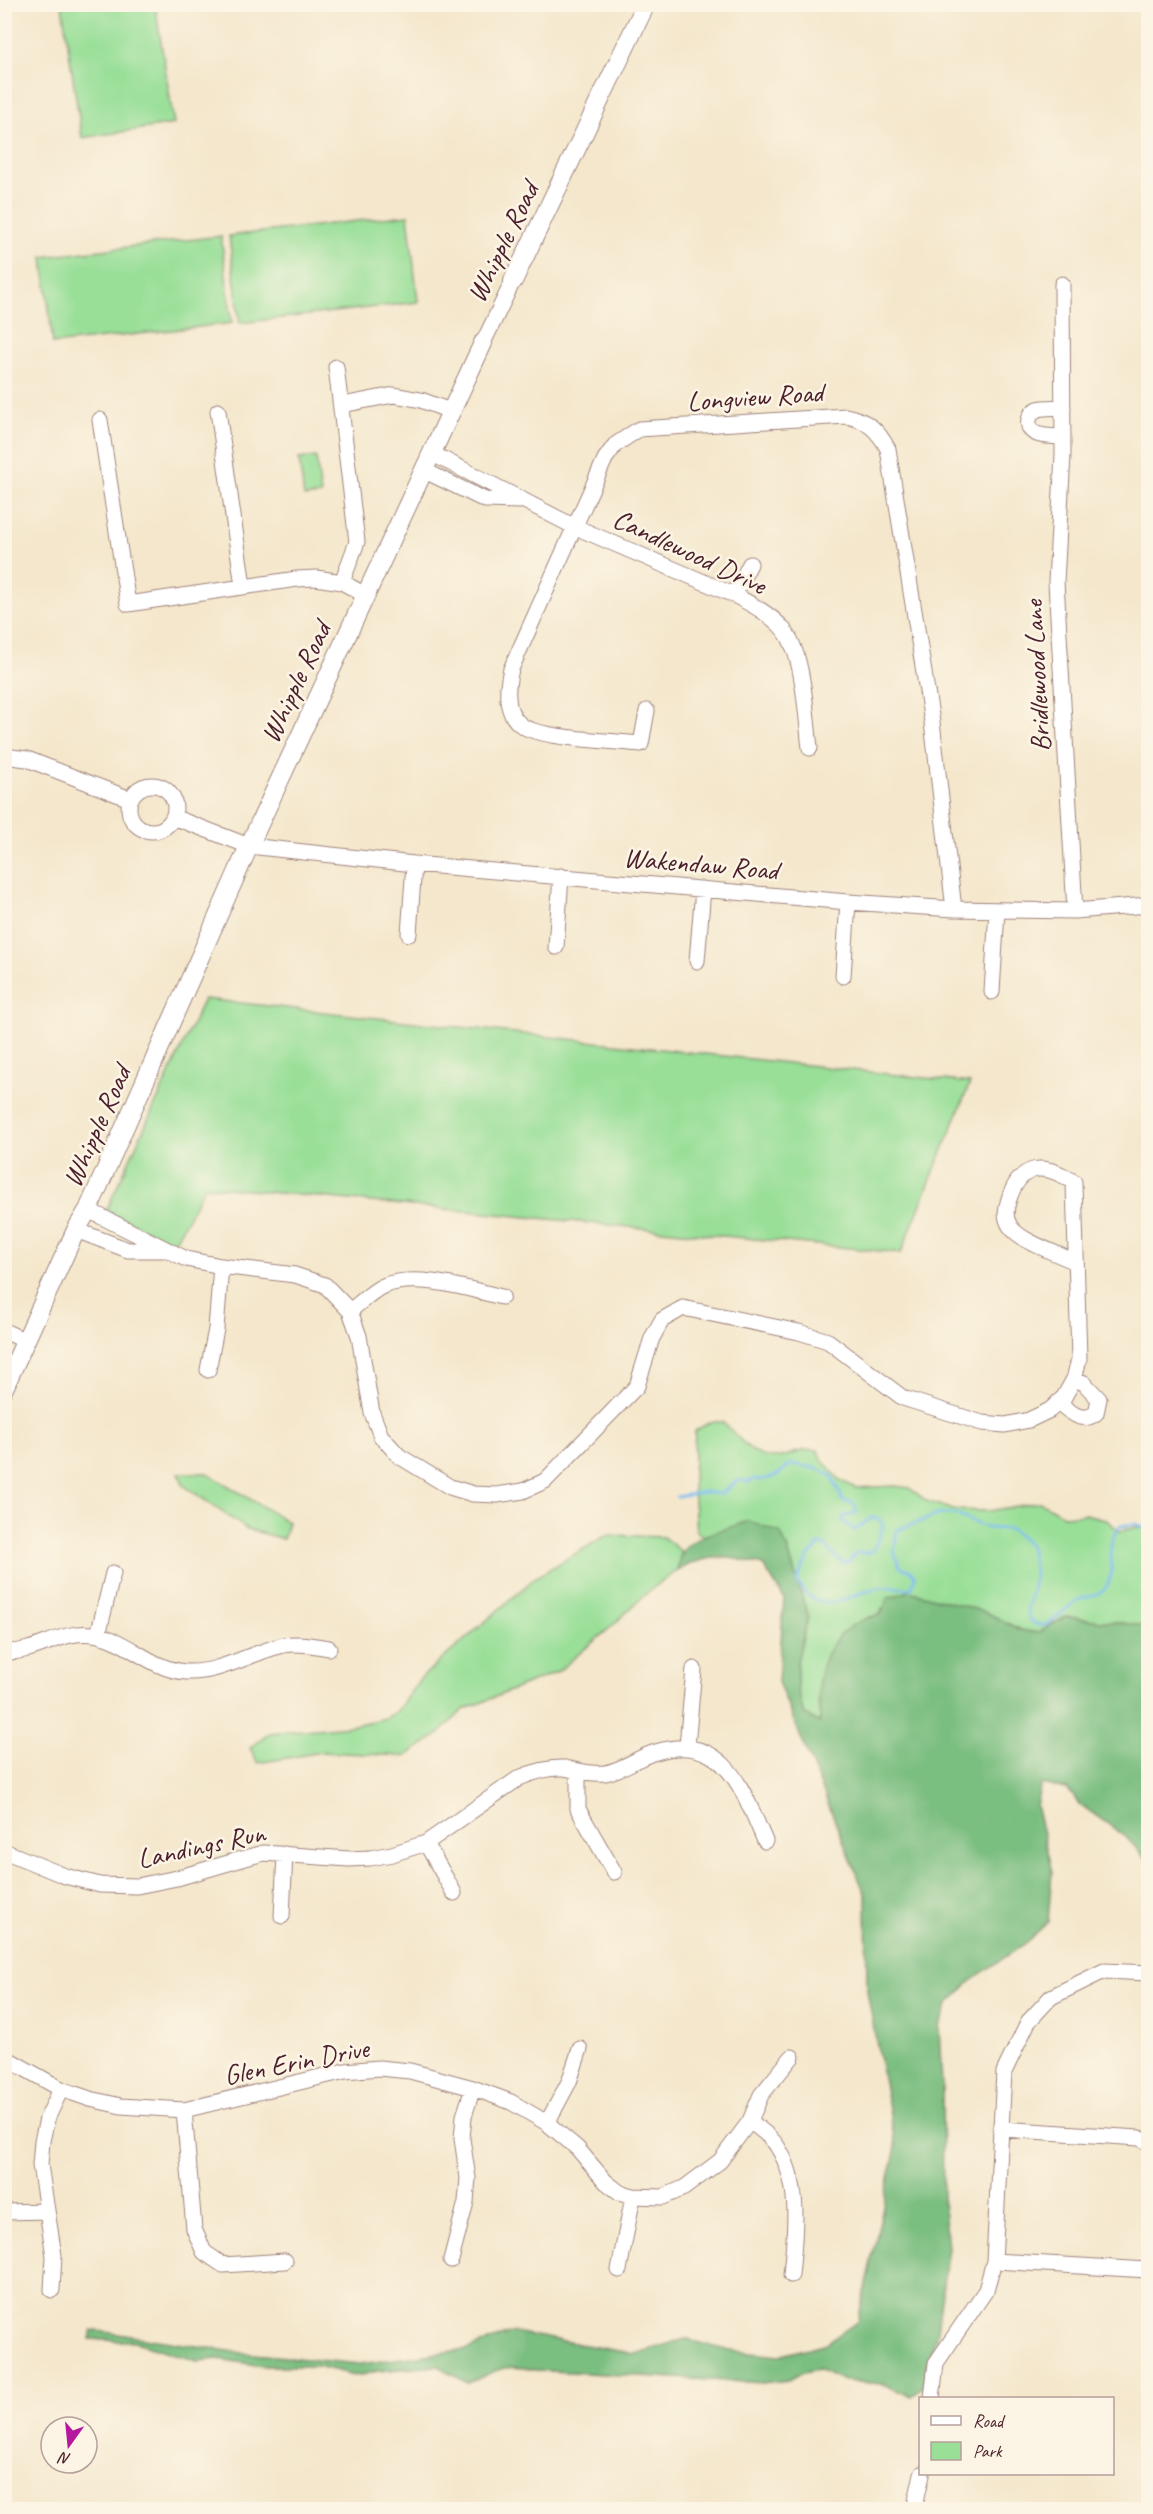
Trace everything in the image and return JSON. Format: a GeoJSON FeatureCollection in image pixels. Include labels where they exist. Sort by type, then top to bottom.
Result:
{"type":"FeatureCollection","features":[{"type":"Feature","properties":{"kind":"main road","name":"Whipple Road"},"geometry":{"type":"LineString","coordinates":[[513,281],[646,4]]}},
{"type":"Feature","properties":{"kind":"main road","name":"Whipple Road"},"geometry":{"type":"LineString","coordinates":[[4,1388],[10,1361],[26,1341],[76,1230],[88,1210],[249,846],[483,343]]}},
{"type":"Feature","properties":{"kind":"street","name":"Whipple Road"},"geometry":{"type":"LineString","coordinates":[[483,343],[513,281]]}},
{"type":"Feature","properties":{"kind":"street","name":"Bridlewood Lane"},"geometry":{"type":"LineString","coordinates":[[1062,284],[1063,437],[1056,582],[1075,911]]}},
{"type":"Feature","properties":{"kind":"street"},"geometry":{"type":"LineString","coordinates":[[336,367],[357,542],[342,582]]}},
{"type":"Feature","properties":{"kind":"street"},"geometry":{"type":"LineString","coordinates":[[342,405],[394,395],[421,400],[450,411]]}},
{"type":"Feature","properties":{"kind":"street"},"geometry":{"type":"LineString","coordinates":[[1063,407],[1039,408],[1029,417],[1028,423],[1030,430],[1036,434],[1063,437]]}},
{"type":"Feature","properties":{"kind":"street"},"geometry":{"type":"LineString","coordinates":[[218,411],[243,586]]}},
{"type":"Feature","properties":{"kind":"street","name":"Longview Road"},"geometry":{"type":"LineString","coordinates":[[647,711],[641,744],[540,733],[520,725],[509,708],[506,689],[511,669],[573,526],[605,459],[615,445],[639,429],[846,416],[860,419],[880,435],[888,449],[932,722],[954,909]]}},
{"type":"Feature","properties":{"kind":"street"},"geometry":{"type":"LineString","coordinates":[[100,420],[128,604],[243,586],[316,578],[342,582],[365,595]]}},
{"type":"Feature","properties":{"kind":"street","name":"Candlewood Drive"},"geometry":{"type":"LineString","coordinates":[[430,453],[573,526],[734,595],[756,607],[784,630],[797,656],[810,748]]}},
{"type":"Feature","properties":{"kind":"street","name":"Candlewood Drive"},"geometry":{"type":"LineString","coordinates":[[423,470],[485,500],[526,501]]}},
{"type":"Feature","properties":{"kind":"street"},"geometry":{"type":"LineString","coordinates":[[734,595],[750,564]]}},
{"type":"Feature","properties":{"kind":"street"},"geometry":{"type":"LineString","coordinates":[[4,756],[27,759],[130,799]]}},
{"type":"Feature","properties":{"kind":"street"},"geometry":{"type":"LineString","coordinates":[[157,785],[170,794],[174,801],[173,817],[164,828],[157,831],[143,829],[132,820],[129,813],[130,799],[141,787],[157,785]]}},
{"type":"Feature","properties":{"kind":"street","name":"Wakendaw Road"},"geometry":{"type":"LineString","coordinates":[[173,817],[249,846],[414,864],[848,902],[954,909],[1075,911],[1149,905]]}},
{"type":"Feature","properties":{"kind":"street"},"geometry":{"type":"LineString","coordinates":[[409,934],[414,864]]}},
{"type":"Feature","properties":{"kind":"street"},"geometry":{"type":"LineString","coordinates":[[556,947],[561,876]]}},
{"type":"Feature","properties":{"kind":"street"},"geometry":{"type":"LineString","coordinates":[[697,961],[703,889]]}},
{"type":"Feature","properties":{"kind":"street"},"geometry":{"type":"LineString","coordinates":[[843,976],[848,902]]}},
{"type":"Feature","properties":{"kind":"street"},"geometry":{"type":"LineString","coordinates":[[992,992],[997,910]]}},
{"type":"Feature","properties":{"kind":"street"},"geometry":{"type":"LineString","coordinates":[[88,1210],[186,1259],[220,1266],[295,1275],[325,1286],[350,1311],[359,1336],[372,1413],[381,1436],[399,1456],[450,1487],[473,1494],[497,1495],[523,1491],[545,1481],[637,1386],[652,1338],[662,1320],[683,1308],[799,1332],[828,1341],[903,1398],[982,1423],[1005,1425],[1029,1420],[1050,1410],[1064,1397],[1074,1379],[1079,1359],[1074,1182],[1057,1171],[1039,1168],[1021,1175],[1013,1188],[1005,1216],[1011,1228],[1022,1237],[1075,1262]]}},
{"type":"Feature","properties":{"kind":"street"},"geometry":{"type":"LineString","coordinates":[[76,1230],[128,1250],[166,1250]]}},
{"type":"Feature","properties":{"kind":"street"},"geometry":{"type":"LineString","coordinates":[[208,1370],[216,1329],[220,1266]]}},
{"type":"Feature","properties":{"kind":"street"},"geometry":{"type":"LineString","coordinates":[[350,1311],[383,1286],[412,1280],[502,1297]]}},
{"type":"Feature","properties":{"kind":"street"},"geometry":{"type":"LineString","coordinates":[[4,1331],[26,1341]]}},
{"type":"Feature","properties":{"kind":"street"},"geometry":{"type":"LineString","coordinates":[[1058,1402],[1074,1415],[1082,1418],[1090,1418],[1096,1413],[1100,1400],[1084,1383],[1074,1379]]}},
{"type":"Feature","properties":{"kind":"street"},"geometry":{"type":"LineString","coordinates":[[98,1635],[113,1573]]}},
{"type":"Feature","properties":{"kind":"street"},"geometry":{"type":"LineString","coordinates":[[4,1652],[26,1650],[73,1633],[98,1635],[118,1643],[146,1660],[187,1672],[208,1670],[283,1646],[297,1644],[329,1648]]}},
{"type":"Feature","properties":{"kind":"street"},"geometry":{"type":"LineString","coordinates":[[694,1669],[687,1746],[706,1752],[721,1761],[732,1773],[741,1787],[765,1841]]}},
{"type":"Feature","properties":{"kind":"street","name":"Landings Run"},"geometry":{"type":"LineString","coordinates":[[4,1851],[77,1879],[100,1885],[137,1886],[177,1878],[263,1853],[349,1859],[370,1858],[392,1854],[426,1843],[519,1778],[535,1771],[564,1768],[578,1772],[605,1773],[655,1752],[687,1746]]}},
{"type":"Feature","properties":{"kind":"street"},"geometry":{"type":"LineString","coordinates":[[578,1772],[578,1809],[614,1872]]}},
{"type":"Feature","properties":{"kind":"street"},"geometry":{"type":"LineString","coordinates":[[426,1843],[454,1893]]}},
{"type":"Feature","properties":{"kind":"street"},"geometry":{"type":"LineString","coordinates":[[282,1916],[285,1854]]}},
{"type":"Feature","properties":{"kind":"street"},"geometry":{"type":"LineString","coordinates":[[932,2397],[936,2363],[986,2290],[994,2261],[1004,2072],[1028,2022],[1051,1997],[1104,1971],[1149,1973]]}},
{"type":"Feature","properties":{"kind":"street"},"geometry":{"type":"LineString","coordinates":[[547,2123],[569,2082],[580,2049]]}},
{"type":"Feature","properties":{"kind":"street","name":"Glen Erin Drive"},"geometry":{"type":"LineString","coordinates":[[4,2057],[61,2089],[90,2099],[121,2106],[184,2110],[345,2071],[379,2068],[410,2071],[473,2088],[512,2103],[547,2123],[577,2148],[606,2182],[620,2192],[633,2196],[663,2197],[684,2188],[720,2161],[750,2121],[761,2095],[792,2057]]}},
{"type":"Feature","properties":{"kind":"street"},"geometry":{"type":"LineString","coordinates":[[451,2260],[466,2202],[468,2178],[462,2139],[464,2115],[473,2088]]}},
{"type":"Feature","properties":{"kind":"street"},"geometry":{"type":"LineString","coordinates":[[52,2290],[54,2256],[40,2165],[47,2119],[61,2089]]}},
{"type":"Feature","properties":{"kind":"street"},"geometry":{"type":"LineString","coordinates":[[184,2110],[194,2229],[204,2252],[223,2265],[285,2261]]}},
{"type":"Feature","properties":{"kind":"street"},"geometry":{"type":"LineString","coordinates":[[750,2121],[777,2144],[791,2175],[796,2211],[791,2275]]}},
{"type":"Feature","properties":{"kind":"street"},"geometry":{"type":"LineString","coordinates":[[1001,2129],[1139,2138],[1149,2142]]}},
{"type":"Feature","properties":{"kind":"street"},"geometry":{"type":"LineString","coordinates":[[619,2270],[633,2196]]}},
{"type":"Feature","properties":{"kind":"street"},"geometry":{"type":"LineString","coordinates":[[4,2212],[47,2211]]}},
{"type":"Feature","properties":{"kind":"street"},"geometry":{"type":"LineString","coordinates":[[994,2261],[1149,2270]]}},
{"type":"Feature","properties":{"kind":"street"},"geometry":{"type":"LineString","coordinates":[[914,2510],[922,2475]]}},
{"type":"Feature","properties":{"kind":"green space"},"geometry":{"type":"Polygon","coordinates":[[[62,5],[155,5],[174,124],[82,138],[62,5]]]}},
{"type":"Feature","properties":{"kind":"green space"},"geometry":{"type":"Polygon","coordinates":[[[408,215],[418,302],[240,323],[229,236],[408,215]]]}},
{"type":"Feature","properties":{"kind":"green space"},"geometry":{"type":"Polygon","coordinates":[[[221,236],[232,323],[53,344],[43,257],[221,236]]]}},
{"type":"Feature","properties":{"kind":"green space"},"geometry":{"type":"Polygon","coordinates":[[[316,457],[321,495],[304,497],[299,459],[316,457]]]}},
{"type":"Feature","properties":{"kind":"green space"},"geometry":{"type":"Polygon","coordinates":[[[204,999],[970,1083],[901,1253],[205,1186],[174,1243],[106,1211],[204,999]]]}},
{"type":"Feature","properties":{"kind":"green space"},"geometry":{"type":"Polygon","coordinates":[[[710,1422],[722,1422],[750,1449],[765,1457],[774,1458],[804,1450],[817,1450],[823,1461],[840,1480],[855,1488],[895,1486],[909,1488],[927,1501],[954,1510],[989,1511],[1040,1502],[1065,1516],[1085,1514],[1105,1519],[1120,1531],[1137,1527],[1148,1529],[1148,1626],[1065,1617],[1039,1633],[1020,1630],[986,1612],[882,1608],[880,1615],[869,1617],[818,1703],[821,1723],[804,1714],[797,1689],[797,1661],[808,1617],[787,1547],[749,1521],[702,1536],[696,1531],[693,1483],[695,1431],[710,1422]]]}},
{"type":"Feature","properties":{"kind":"green space"},"geometry":{"type":"Polygon","coordinates":[[[179,1473],[207,1473],[288,1522],[283,1539],[247,1529],[183,1485],[179,1473]]]}},
{"type":"Feature","properties":{"kind":"green space"},"geometry":{"type":"Polygon","coordinates":[[[749,1521],[780,1532],[787,1547],[808,1617],[797,1661],[797,1689],[804,1714],[820,1723],[819,1680],[826,1656],[832,1646],[847,1629],[868,1618],[880,1615],[888,1598],[909,1591],[986,1612],[1020,1630],[1038,1633],[1065,1617],[1148,1626],[1148,1861],[1126,1837],[1081,1805],[1067,1789],[1041,1784],[1036,1805],[1052,1872],[1048,1922],[1026,1943],[976,1977],[949,2002],[939,2027],[943,2199],[948,2248],[936,2338],[928,2358],[923,2386],[912,2397],[883,2384],[844,2381],[819,2369],[803,2372],[789,2380],[763,2383],[514,2367],[500,2369],[468,2383],[438,2366],[377,2371],[359,2376],[317,2366],[263,2366],[218,2359],[197,2361],[136,2342],[90,2339],[92,2330],[242,2353],[360,2364],[468,2349],[514,2332],[635,2354],[685,2339],[730,2351],[779,2356],[827,2343],[858,2321],[896,2147],[867,1991],[866,1896],[778,1682],[784,1598],[763,1565],[729,1558],[709,1558],[677,1571],[681,1555],[694,1541],[749,1521]]]}},
{"type":"Feature","properties":{"kind":"green space"},"geometry":{"type":"Polygon","coordinates":[[[607,1535],[663,1537],[682,1552],[677,1571],[650,1590],[611,1627],[557,1672],[463,1710],[439,1734],[406,1756],[322,1752],[258,1763],[250,1748],[270,1733],[350,1726],[385,1718],[397,1711],[420,1679],[536,1577],[607,1535]]]}},
{"type":"Feature","properties":{"kind":"waterway"},"geometry":{"type":"LineString","coordinates":[[677,1497],[704,1492],[721,1494],[738,1480],[749,1482],[753,1479],[769,1478],[791,1464],[815,1468],[831,1475],[843,1501],[853,1502],[856,1509],[856,1514],[845,1516],[842,1520],[854,1530],[872,1518],[880,1520],[883,1527],[873,1551],[857,1552],[848,1562],[842,1563],[824,1545],[819,1544],[809,1556],[797,1582],[806,1593],[816,1600],[825,1602],[835,1602],[878,1588],[912,1588],[915,1577],[910,1570],[900,1567],[894,1552],[897,1530],[940,1514],[955,1514],[987,1528],[1011,1529],[1030,1546],[1034,1583],[1028,1604],[1028,1614],[1033,1622],[1041,1625],[1046,1625],[1082,1598],[1104,1590],[1110,1579],[1112,1541],[1120,1526],[1136,1524],[1148,1529]]}}]}
